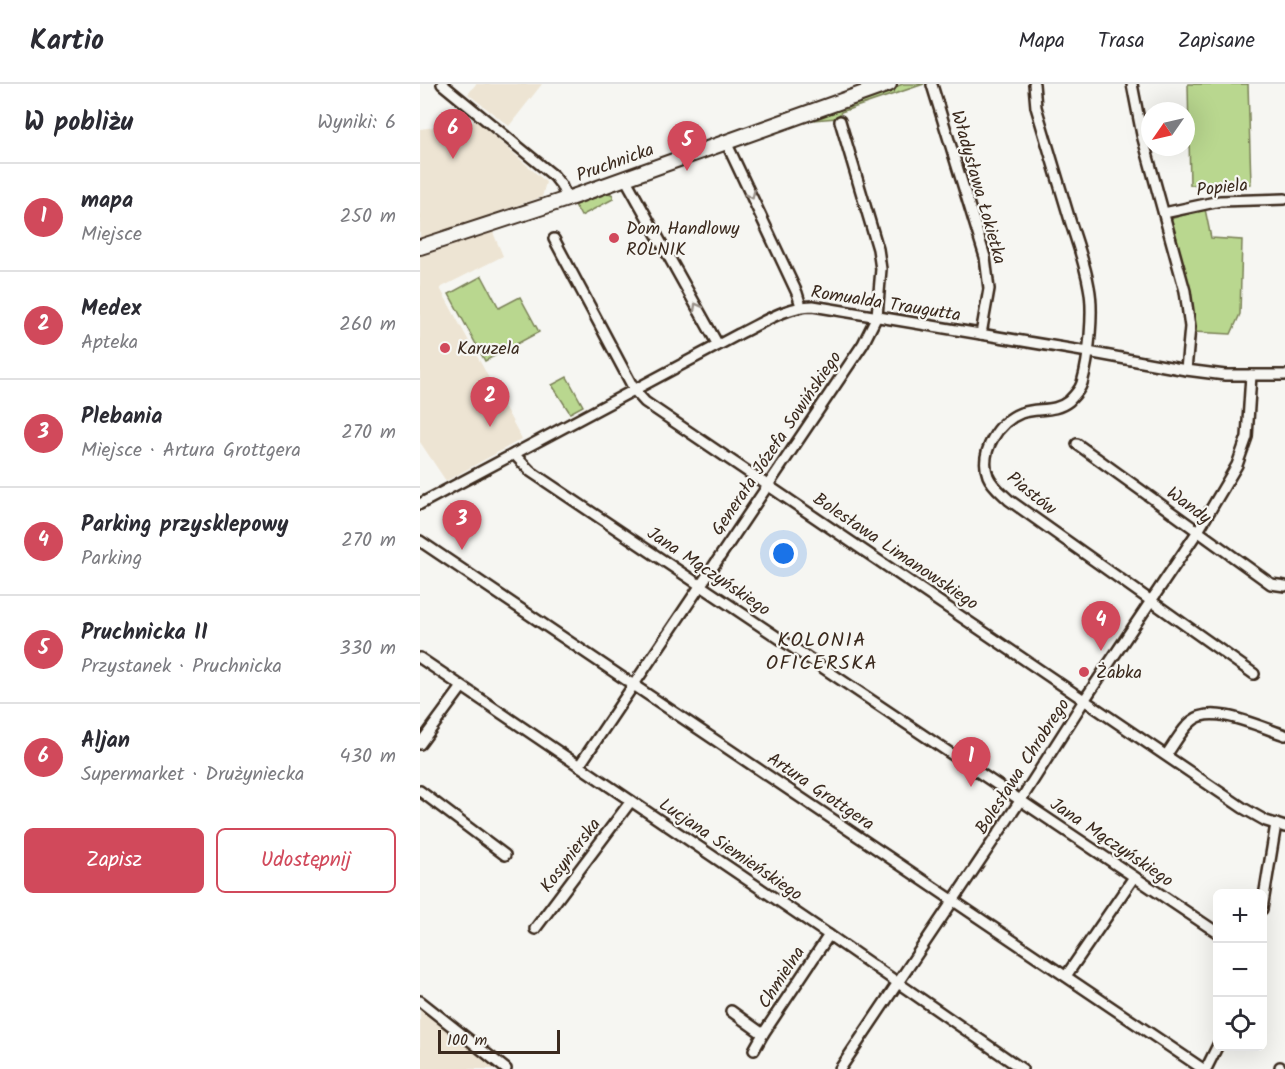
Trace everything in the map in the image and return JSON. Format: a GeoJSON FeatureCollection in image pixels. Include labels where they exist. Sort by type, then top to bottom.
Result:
{"type":"FeatureCollection","features":[{"type":"Feature","properties":{"kind":"main road","name":"Pruchnicka"},"geometry":{"type":"LineString","coordinates":[[420,247],[567,199],[726,142],[866,88],[889,84]]}},
{"type":"Feature","properties":{"kind":"street"},"geometry":{"type":"LineString","coordinates":[[442,84],[554,176],[567,199]]}},
{"type":"Feature","properties":{"kind":"street","name":"Piastów"},"geometry":{"type":"LineString","coordinates":[[1034,84],[1036,107],[1090,289],[1088,352],[1081,385],[1074,396],[1062,407],[1023,412],[1011,418],[999,430],[985,458],[988,476],[996,488],[1009,500],[1254,674]]}},
{"type":"Feature","properties":{"kind":"street"},"geometry":{"type":"LineString","coordinates":[[1132,84],[1142,135],[1188,308],[1190,327],[1186,370]]}},
{"type":"Feature","properties":{"kind":"street","name":"Władysława Łokietka"},"geometry":{"type":"LineString","coordinates":[[932,85],[986,257],[989,289],[981,334]]}},
{"type":"Feature","properties":{"kind":"street"},"geometry":{"type":"LineString","coordinates":[[840,121],[878,249],[881,269],[877,316]]}},
{"type":"Feature","properties":{"kind":"street"},"geometry":{"type":"LineString","coordinates":[[726,142],[798,293],[801,306]]}},
{"type":"Feature","properties":{"kind":"street"},"geometry":{"type":"LineString","coordinates":[[625,178],[718,345]]}},
{"type":"Feature","properties":{"kind":"street","name":"Popiela"},"geometry":{"type":"LineString","coordinates":[[1164,213],[1220,201],[1285,200]]}},
{"type":"Feature","properties":{"kind":"street","name":"Bolesława Limanowskiego"},"geometry":{"type":"LineString","coordinates":[[554,239],[635,391],[645,402],[1167,754],[1243,808],[1280,826]]}},
{"type":"Feature","properties":{"kind":"street","name":"Romualda Traugutta"},"geometry":{"type":"LineString","coordinates":[[420,504],[718,345],[801,306],[877,316],[1216,375],[1285,375]]}},
{"type":"Feature","properties":{"kind":"street","name":"Generała Józefa Sowińskiego"},"geometry":{"type":"LineString","coordinates":[[579,766],[863,344],[877,316]]}},
{"type":"Feature","properties":{"kind":"street","name":"Bolesława Chrobrego"},"geometry":{"type":"LineString","coordinates":[[840,1069],[1198,531],[1237,465],[1247,437],[1251,375]]}},
{"type":"Feature","properties":{"kind":"street","name":"Wandy"},"geometry":{"type":"LineString","coordinates":[[1077,444],[1271,584],[1285,586]]}},
{"type":"Feature","properties":{"kind":"street","name":"Jana Mączyńskiego"},"geometry":{"type":"LineString","coordinates":[[514,454],[530,471],[1213,930]]}},
{"type":"Feature","properties":{"kind":"street","name":"Artura Grottgera"},"geometry":{"type":"LineString","coordinates":[[420,541],[1204,1069]]}},
{"type":"Feature","properties":{"kind":"street","name":"Lucjana Siemieńskiego"},"geometry":{"type":"LineString","coordinates":[[420,658],[829,935],[1022,1069]]}},
{"type":"Feature","properties":{"kind":"street"},"geometry":{"type":"LineString","coordinates":[[420,744],[462,687]]}},
{"type":"Feature","properties":{"kind":"street"},"geometry":{"type":"LineString","coordinates":[[1167,754],[1190,722],[1205,714],[1227,716],[1285,735]]}},
{"type":"Feature","properties":{"kind":"street"},"geometry":{"type":"LineString","coordinates":[[420,791],[505,855]]}},
{"type":"Feature","properties":{"kind":"street","name":"Kosynierska"},"geometry":{"type":"LineString","coordinates":[[535,929],[631,801]]}},
{"type":"Feature","properties":{"kind":"street"},"geometry":{"type":"LineString","coordinates":[[1267,889],[1280,826]]}},
{"type":"Feature","properties":{"kind":"street"},"geometry":{"type":"LineString","coordinates":[[1065,976],[1134,877]]}},
{"type":"Feature","properties":{"kind":"street","name":"Chmielna"},"geometry":{"type":"LineString","coordinates":[[731,1011],[764,1034],[829,935]]}},
{"type":"Feature","properties":{"kind":"street"},"geometry":{"type":"LineString","coordinates":[[420,1001],[506,1069]]}},
{"type":"Feature","properties":{"kind":"street"},"geometry":{"type":"LineString","coordinates":[[754,1050],[764,1034]]}},
{"type":"Feature","properties":{"kind":"street"},"geometry":{"type":"LineString","coordinates":[[1204,1069],[1214,1051]]}},
{"type":"Feature","properties":{"kind":"shaded area"},"geometry":{"type":"Polygon","coordinates":[[[476,84],[542,84],[509,126],[468,94],[476,84]]]}},
{"type":"Feature","properties":{"kind":"shaded area"},"geometry":{"type":"Polygon","coordinates":[[[477,121],[546,182],[542,197],[486,216],[503,256],[440,288],[522,439],[446,481],[420,442],[420,129],[477,121]]]}},
{"type":"Feature","properties":{"kind":"shaded area"},"geometry":{"type":"Polygon","coordinates":[[[420,1009],[497,1069],[420,1069],[420,1009]]]}},
{"type":"Feature","properties":{"kind":"green space"},"geometry":{"type":"Polygon","coordinates":[[[903,84],[924,84],[841,112],[837,118],[800,121],[903,84]]]}},
{"type":"Feature","properties":{"kind":"green space"},"geometry":{"type":"Polygon","coordinates":[[[1188,84],[1248,84],[1251,184],[1190,185],[1189,156],[1195,156],[1195,102],[1188,102],[1188,84]]]}},
{"type":"Feature","properties":{"kind":"green space"},"geometry":{"type":"Polygon","coordinates":[[[609,193],[613,195],[613,199],[581,216],[575,205],[609,193]]]}},
{"type":"Feature","properties":{"kind":"green space"},"geometry":{"type":"Polygon","coordinates":[[[1205,209],[1211,238],[1242,240],[1240,314],[1231,334],[1193,332],[1186,280],[1170,219],[1205,209]]]}},
{"type":"Feature","properties":{"kind":"green space"},"geometry":{"type":"Polygon","coordinates":[[[482,276],[499,308],[520,297],[539,332],[485,361],[449,294],[482,276]]]}},
{"type":"Feature","properties":{"kind":"green space"},"geometry":{"type":"Polygon","coordinates":[[[567,377],[583,406],[570,413],[552,385],[567,377]]]}},
{"type":"Feature","properties":{"kind":"place","name":"Aljan"},"geometry":{"type":"Point","coordinates":[453,159]}},
{"type":"Feature","properties":{"kind":"place","name":"Pruchnicka II"},"geometry":{"type":"Point","coordinates":[687,171]}},
{"type":"Feature","properties":{"kind":"place","name":"Dom Handlowy ROLNIK"},"geometry":{"type":"Point","coordinates":[614,238]}},
{"type":"Feature","properties":{"kind":"place","name":"Karuzela"},"geometry":{"type":"Point","coordinates":[445,348]}},
{"type":"Feature","properties":{"kind":"place","name":"Medex"},"geometry":{"type":"Point","coordinates":[490,427]}},
{"type":"Feature","properties":{"kind":"place","name":"Plebania"},"geometry":{"type":"Point","coordinates":[462,550]}},
{"type":"Feature","properties":{"kind":"place","name":"Parking przysklepowy"},"geometry":{"type":"Point","coordinates":[1101,651]}},
{"type":"Feature","properties":{"kind":"place","name":"Żabka"},"geometry":{"type":"Point","coordinates":[1084,672]}},
{"type":"Feature","properties":{"kind":"place","name":"mapa"},"geometry":{"type":"Point","coordinates":[971,787]}},
{"type":"Feature","properties":{"kind":"district","name":"KOLONIA OFICERSKA"},"geometry":{"type":"Point","coordinates":[822,650]}}]}
